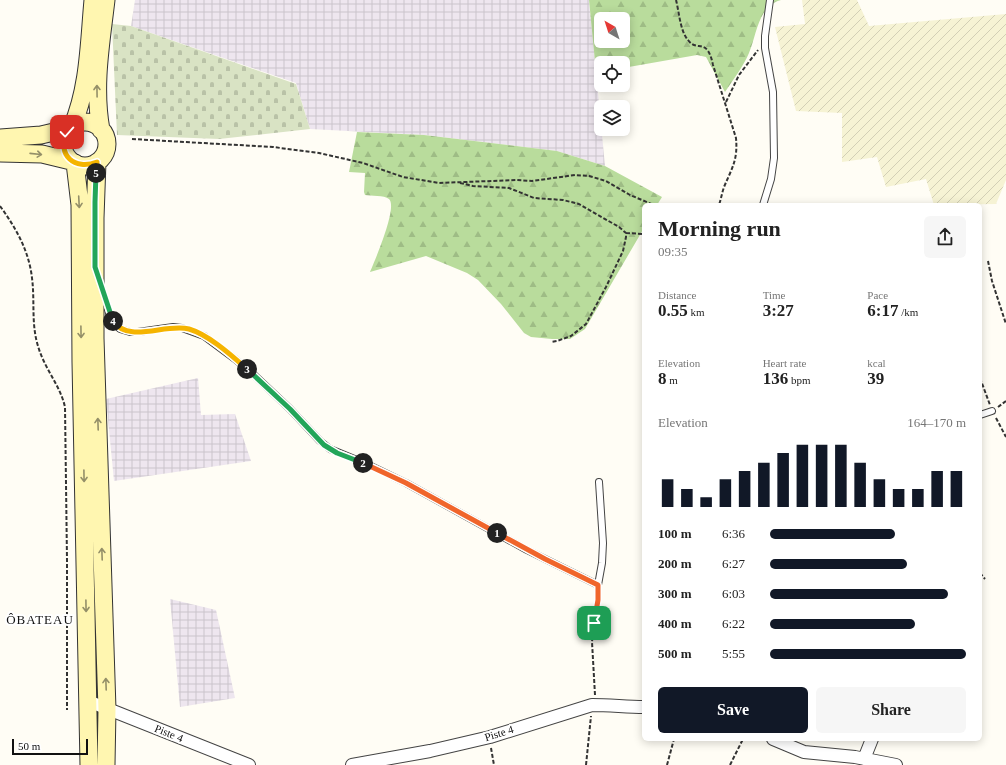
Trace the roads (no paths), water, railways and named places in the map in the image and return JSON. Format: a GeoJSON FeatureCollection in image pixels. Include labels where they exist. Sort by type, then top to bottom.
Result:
{"type":"FeatureCollection","features":[{"type":"Feature","properties":{"kind":"main road"},"geometry":{"type":"LineString","coordinates":[[89,765],[81,362],[80,212],[73,162],[65,152],[64,147],[65,137],[80,105],[86,82],[93,0]]}},
{"type":"Feature","properties":{"kind":"main road"},"geometry":{"type":"LineString","coordinates":[[0,153],[42,154],[86,166],[97,162],[104,155],[107,144],[101,130],[97,87],[106,0]]}},
{"type":"Feature","properties":{"kind":"main road"},"geometry":{"type":"LineString","coordinates":[[0,138],[41,135],[87,122],[93,124],[101,130]]}},
{"type":"Feature","properties":{"kind":"main road"},"geometry":{"type":"LineString","coordinates":[[97,162],[95,202],[96,361],[107,709],[106,765]]}},
{"type":"Feature","properties":{"kind":"street","name":"Piste 4"},"geometry":{"type":"LineString","coordinates":[[88,701],[249,765]]}},
{"type":"Feature","properties":{"kind":"street","name":"Piste 4"},"geometry":{"type":"LineString","coordinates":[[352,765],[430,751],[490,737],[594,705],[601,704],[642,707]]}},
{"type":"Feature","properties":{"kind":"street"},"geometry":{"type":"LineString","coordinates":[[778,741],[804,752],[864,759],[896,765]]}},
{"type":"Feature","properties":{"kind":"street"},"geometry":{"type":"LineString","coordinates":[[864,759],[871,741]]}},
{"type":"Feature","properties":{"kind":"lane"},"geometry":{"type":"LineString","coordinates":[[764,203],[771,179],[774,158],[773,92],[766,59],[765,43],[770,0]]}},
{"type":"Feature","properties":{"kind":"lane"},"geometry":{"type":"LineString","coordinates":[[95,267],[110,316],[120,329],[130,332],[138,332],[173,327],[182,328],[204,336],[254,374],[320,441],[330,449],[399,479],[533,553],[598,585],[604,543],[599,482]]}},
{"type":"Feature","properties":{"kind":"lane"},"geometry":{"type":"LineString","coordinates":[[982,414],[992,411]]}},
{"type":"Feature","properties":{"kind":"district","name":"ÔBATEAU"},"geometry":{"type":"Point","coordinates":[40,619]}}]}
